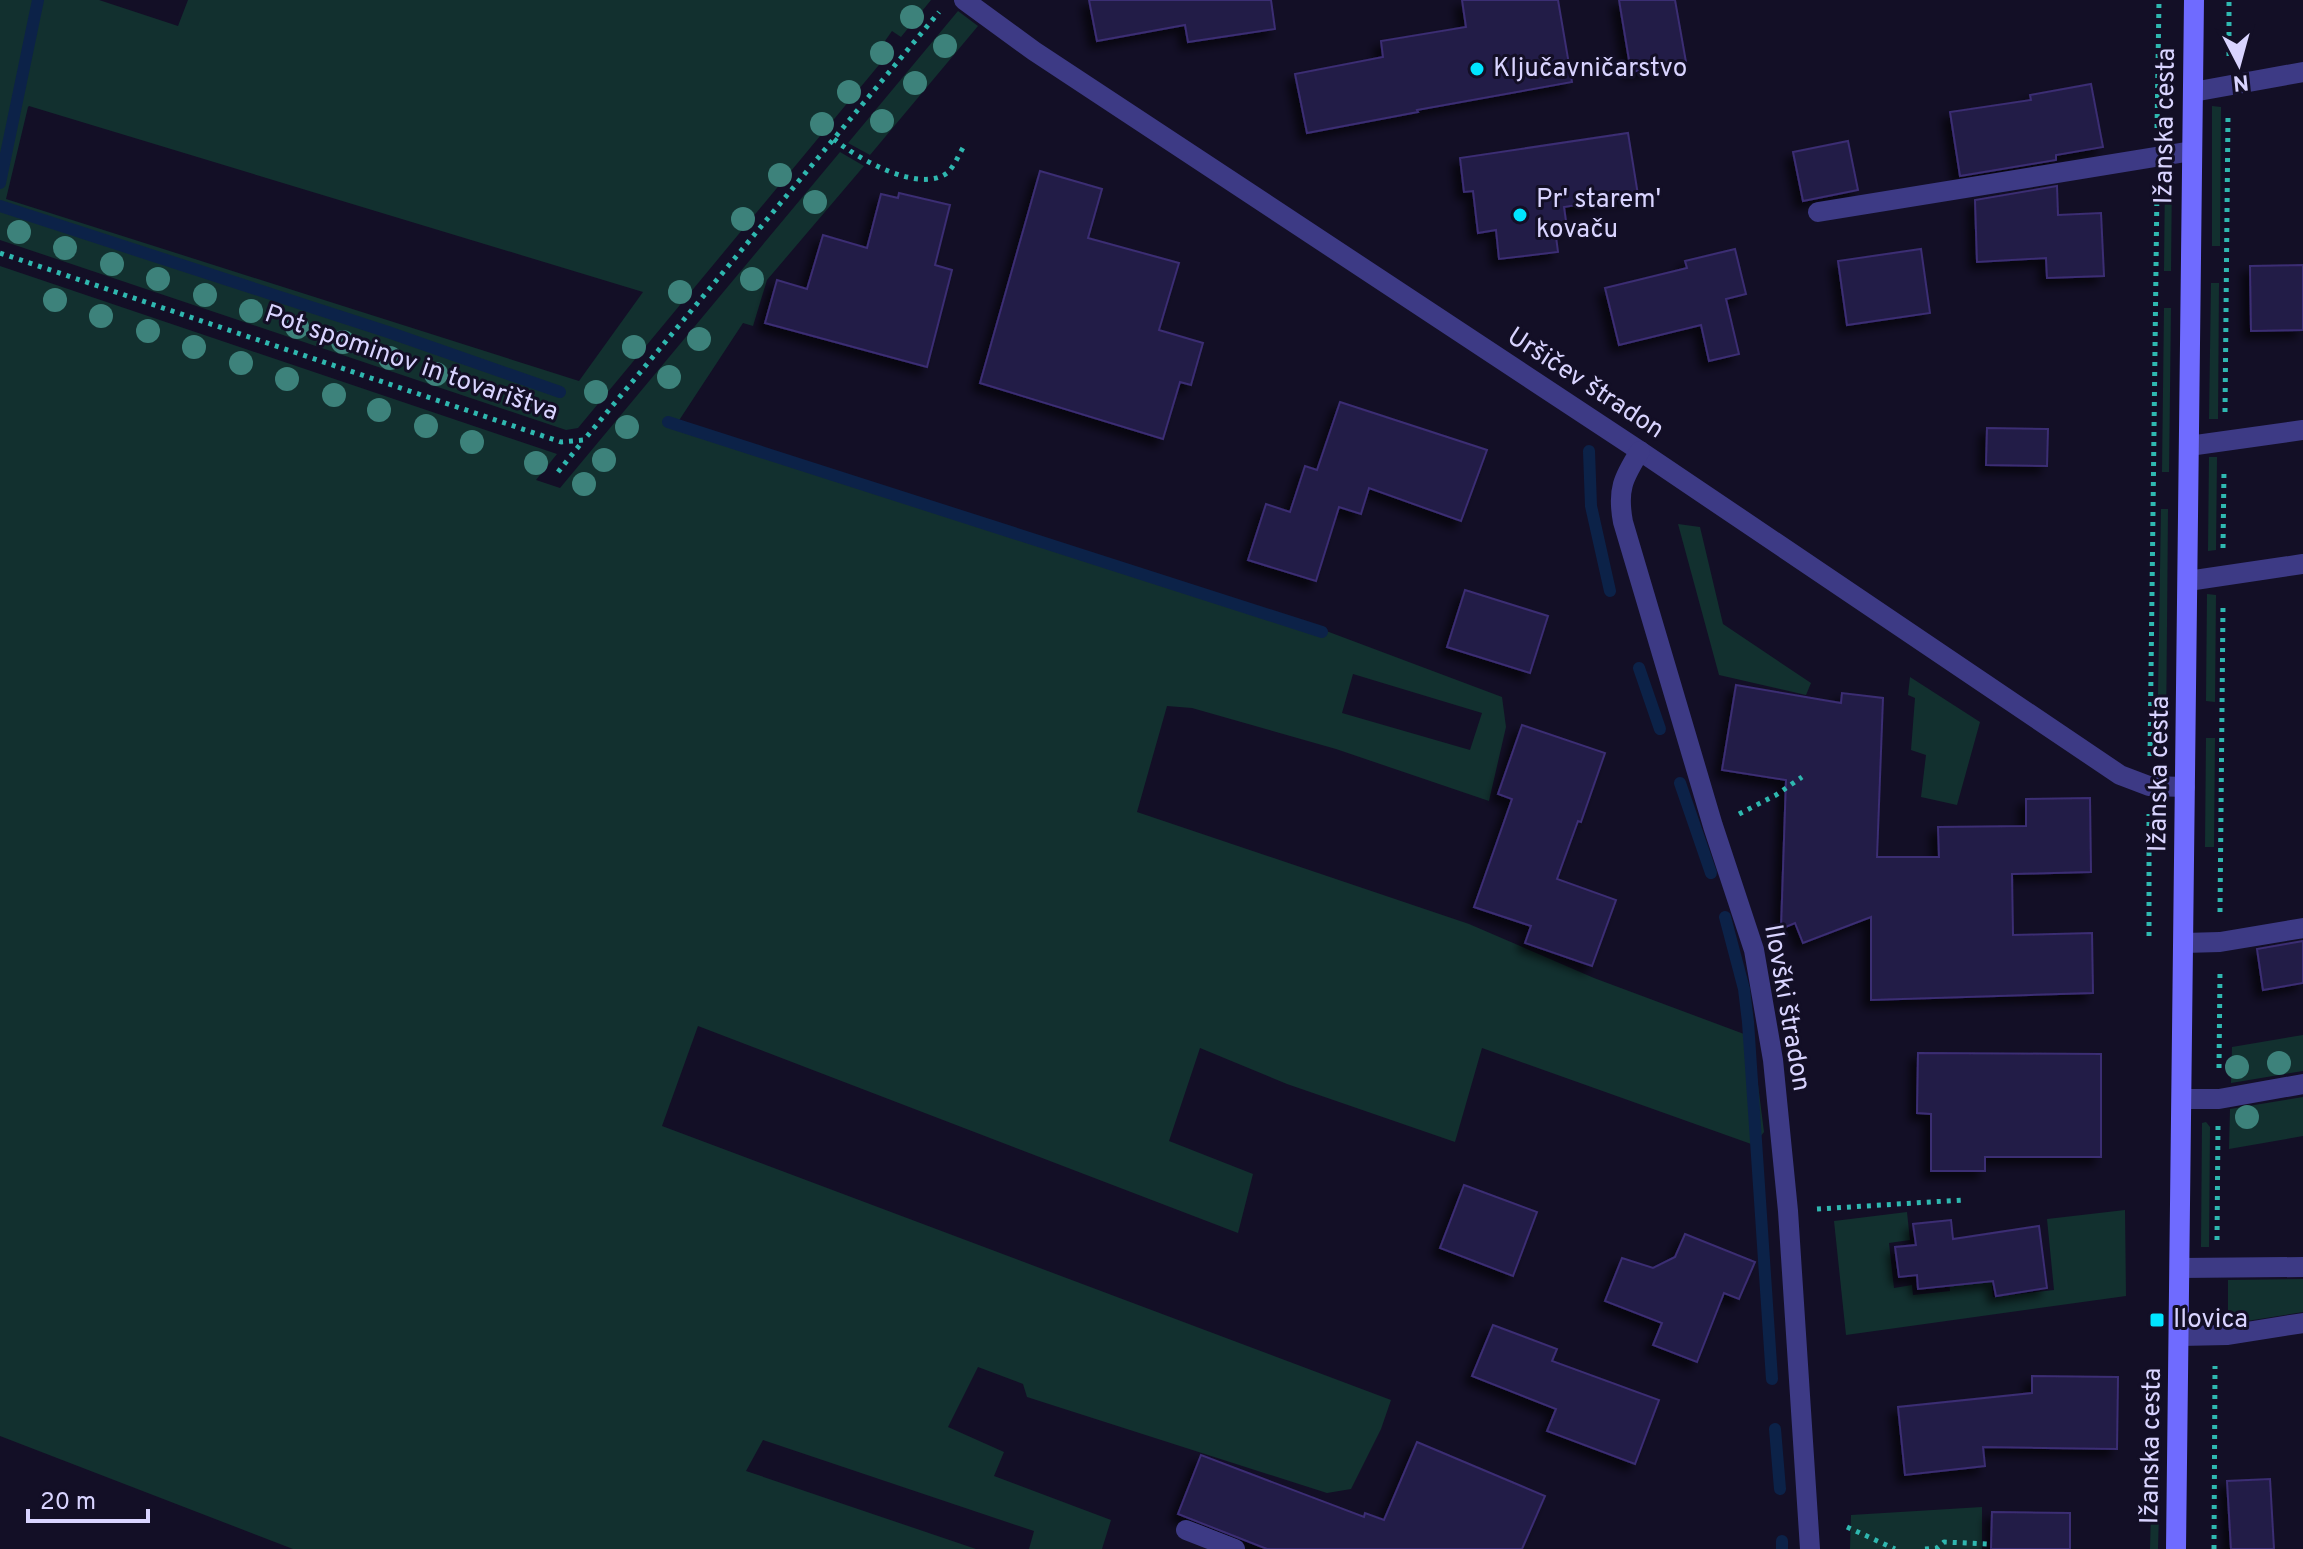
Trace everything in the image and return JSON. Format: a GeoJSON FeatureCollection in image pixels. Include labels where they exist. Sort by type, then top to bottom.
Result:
{"type":"FeatureCollection","features":[{"type":"Feature","properties":{"kind":"main road","name":"Ižanska cesta"},"geometry":{"type":"LineString","coordinates":[[2176,1549],[2194,0]]}},
{"type":"Feature","properties":{"kind":"street","name":"Uršičev štradon"},"geometry":{"type":"LineString","coordinates":[[956,1],[1640,451],[2120,775],[2149,786],[2185,787]]}},
{"type":"Feature","properties":{"kind":"street"},"geometry":{"type":"LineString","coordinates":[[2193,92],[2303,72]]}},
{"type":"Feature","properties":{"kind":"street"},"geometry":{"type":"LineString","coordinates":[[1818,212],[2192,151]]}},
{"type":"Feature","properties":{"kind":"street"},"geometry":{"type":"LineString","coordinates":[[2189,446],[2303,430]]}},
{"type":"Feature","properties":{"kind":"street","name":"Ilovški štradon"},"geometry":{"type":"LineString","coordinates":[[1640,451],[1625,474],[1619,495],[1623,522],[1713,826],[1754,950],[1773,1060],[1788,1211],[1810,1549]]}},
{"type":"Feature","properties":{"kind":"street"},"geometry":{"type":"LineString","coordinates":[[2188,581],[2303,564]]}},
{"type":"Feature","properties":{"kind":"street"},"geometry":{"type":"LineString","coordinates":[[2184,943],[2220,942],[2303,928]]}},
{"type":"Feature","properties":{"kind":"street"},"geometry":{"type":"LineString","coordinates":[[2182,1099],[2219,1099],[2303,1084]]}},
{"type":"Feature","properties":{"kind":"street"},"geometry":{"type":"LineString","coordinates":[[2180,1268],[2303,1267]]}},
{"type":"Feature","properties":{"kind":"street"},"geometry":{"type":"LineString","coordinates":[[2180,1336],[2216,1335],[2303,1323]]}},
{"type":"Feature","properties":{"kind":"street"},"geometry":{"type":"LineString","coordinates":[[1186,1530],[1235,1549]]}},
{"type":"Feature","properties":{"kind":"path","name":"Ižanska cesta"},"geometry":{"type":"LineString","coordinates":[[2150,762],[2159,0]]}},
{"type":"Feature","properties":{"kind":"path"},"geometry":{"type":"LineString","coordinates":[[2216,1267],[2229,0]]}},
{"type":"Feature","properties":{"kind":"path","name":"Pot spominov in tovarištva"},"geometry":{"type":"LineString","coordinates":[[0,253],[561,442],[584,440],[834,139],[956,1]]}},
{"type":"Feature","properties":{"kind":"path"},"geometry":{"type":"LineString","coordinates":[[834,139],[866,161],[913,178],[930,180],[948,172],[964,146]]}},
{"type":"Feature","properties":{"kind":"path"},"geometry":{"type":"LineString","coordinates":[[558,472],[584,440]]}},
{"type":"Feature","properties":{"kind":"path"},"geometry":{"type":"LineString","coordinates":[[1713,826],[1776,795],[1802,777]]}},
{"type":"Feature","properties":{"kind":"path","name":"Ižanska cesta"},"geometry":{"type":"LineString","coordinates":[[2149,810],[2149,948]]}},
{"type":"Feature","properties":{"kind":"path"},"geometry":{"type":"LineString","coordinates":[[1788,1211],[1963,1200]]}},
{"type":"Feature","properties":{"kind":"path"},"geometry":{"type":"LineString","coordinates":[[2214,1549],[2216,1335]]}},
{"type":"Feature","properties":{"kind":"path"},"geometry":{"type":"LineString","coordinates":[[1847,1527],[1895,1549]]}},
{"type":"Feature","properties":{"kind":"path"},"geometry":{"type":"LineString","coordinates":[[1925,1549],[1937,1548],[1944,1542],[1988,1544]]}},
{"type":"Feature","properties":{"kind":"green space"},"geometry":{"type":"Polygon","coordinates":[[[0,0],[99,0],[178,26],[188,0],[931,0],[901,37],[892,31],[885,41],[893,48],[578,428],[566,430],[0,240],[0,0]],[[29,106],[6,199],[579,381],[643,292],[29,106]]]}},
{"type":"Feature","properties":{"kind":"green space"},"geometry":{"type":"Polygon","coordinates":[[[958,11],[978,26],[870,155],[848,143],[958,11]]]}},
{"type":"Feature","properties":{"kind":"green space"},"geometry":{"type":"Polygon","coordinates":[[[2212,106],[2221,107],[2220,246],[2212,246],[2212,106]]]}},
{"type":"Feature","properties":{"kind":"green space"},"geometry":{"type":"Polygon","coordinates":[[[840,152],[864,166],[767,280],[753,326],[743,323],[676,425],[1289,617],[1502,697],[1506,727],[1489,801],[1336,749],[1192,708],[1167,706],[1137,812],[1469,924],[1594,978],[1752,1037],[1764,1132],[1754,1145],[1482,1048],[1455,1142],[1287,1084],[1200,1048],[1169,1141],[1253,1174],[1238,1233],[698,1026],[662,1126],[1391,1400],[1381,1429],[1351,1489],[1327,1493],[1027,1397],[1023,1384],[978,1367],[948,1427],[1004,1452],[994,1476],[1111,1520],[1102,1549],[1029,1549],[1034,1531],[763,1440],[746,1471],[976,1549],[293,1549],[0,1436],[0,266],[557,454],[536,480],[560,488],[840,152]],[[1353,674],[1342,713],[1470,750],[1482,713],[1353,674]]]}},
{"type":"Feature","properties":{"kind":"green space"},"geometry":{"type":"Polygon","coordinates":[[[2165,173],[2172,173],[2171,271],[2164,271],[2165,173]]]}},
{"type":"Feature","properties":{"kind":"green space"},"geometry":{"type":"Polygon","coordinates":[[[2211,283],[2219,283],[2218,419],[2209,419],[2211,283]]]}},
{"type":"Feature","properties":{"kind":"green space"},"geometry":{"type":"Polygon","coordinates":[[[2164,308],[2171,308],[2169,472],[2162,472],[2164,308]]]}},
{"type":"Feature","properties":{"kind":"green space"},"geometry":{"type":"Polygon","coordinates":[[[2209,457],[2217,457],[2216,550],[2208,551],[2209,457]]]}},
{"type":"Feature","properties":{"kind":"green space"},"geometry":{"type":"Polygon","coordinates":[[[2161,509],[2168,509],[2166,738],[2157,756],[2161,509]]]}},
{"type":"Feature","properties":{"kind":"green space"},"geometry":{"type":"Polygon","coordinates":[[[1678,524],[1700,527],[1723,624],[1811,683],[1806,695],[1719,675],[1678,524]]]}},
{"type":"Feature","properties":{"kind":"green space"},"geometry":{"type":"Polygon","coordinates":[[[2207,594],[2216,595],[2215,702],[2206,701],[2207,594]]]}},
{"type":"Feature","properties":{"kind":"green space"},"geometry":{"type":"Polygon","coordinates":[[[1910,677],[1980,722],[1957,805],[1921,797],[1926,755],[1911,750],[1915,698],[1908,695],[1910,677]]]}},
{"type":"Feature","properties":{"kind":"green space"},"geometry":{"type":"Polygon","coordinates":[[[2206,738],[2215,738],[2214,847],[2205,847],[2206,738]]]}},
{"type":"Feature","properties":{"kind":"green space"},"geometry":{"type":"Polygon","coordinates":[[[2303,1035],[2303,1071],[2231,1083],[2232,1047],[2303,1035]]]}},
{"type":"Feature","properties":{"kind":"green space"},"geometry":{"type":"Polygon","coordinates":[[[2303,1097],[2303,1136],[2229,1149],[2230,1109],[2303,1097]]]}},
{"type":"Feature","properties":{"kind":"green space"},"geometry":{"type":"Polygon","coordinates":[[[2206,1122],[2210,1127],[2209,1247],[2201,1247],[2202,1123],[2206,1122]]]}},
{"type":"Feature","properties":{"kind":"green space"},"geometry":{"type":"Polygon","coordinates":[[[2125,1210],[2126,1296],[1846,1335],[1834,1221],[1907,1212],[1910,1240],[1889,1243],[1894,1288],[1912,1285],[1913,1295],[1950,1291],[1949,1281],[1989,1257],[1993,1297],[2054,1290],[2047,1219],[2125,1210]]]}},
{"type":"Feature","properties":{"kind":"green space"},"geometry":{"type":"Polygon","coordinates":[[[2303,1279],[2303,1312],[2228,1324],[2228,1280],[2303,1279]]]}},
{"type":"Feature","properties":{"kind":"green space"},"geometry":{"type":"Polygon","coordinates":[[[1982,1507],[1982,1549],[1850,1549],[1851,1515],[1982,1507]]]}},
{"type":"Feature","properties":{"kind":"green space"},"geometry":{"type":"Polygon","coordinates":[[[2159,1512],[2158,1549],[2150,1549],[2151,1513],[2159,1512]]]}},
{"type":"Feature","properties":{"kind":"building"},"geometry":{"type":"Polygon","coordinates":[[[1089,0],[1271,0],[1275,29],[1188,42],[1185,25],[1097,41],[1089,0]]]}},
{"type":"Feature","properties":{"kind":"building","name":"Ključavničarstvo"},"geometry":{"type":"Polygon","coordinates":[[[1462,0],[1558,0],[1572,82],[1307,133],[1295,74],[1383,57],[1381,41],[1466,27],[1462,0]]]}},
{"type":"Feature","properties":{"kind":"building"},"geometry":{"type":"Polygon","coordinates":[[[1619,0],[1675,0],[1686,62],[1631,72],[1619,0]]]}},
{"type":"Feature","properties":{"kind":"building"},"geometry":{"type":"Polygon","coordinates":[[[2091,84],[2103,147],[2056,155],[2056,160],[1960,176],[1950,112],[2031,100],[2030,95],[2091,84]]]}},
{"type":"Feature","properties":{"kind":"building"},"geometry":{"type":"Polygon","coordinates":[[[1628,133],[1638,195],[1564,207],[1567,228],[1555,229],[1558,252],[1499,259],[1496,230],[1478,233],[1473,191],[1464,192],[1460,158],[1628,133]]]}},
{"type":"Feature","properties":{"kind":"building"},"geometry":{"type":"Polygon","coordinates":[[[1848,141],[1858,190],[1803,201],[1793,152],[1848,141]]]}},
{"type":"Feature","properties":{"kind":"building"},"geometry":{"type":"Polygon","coordinates":[[[1040,171],[1102,189],[1088,238],[1179,263],[1159,330],[1203,343],[1191,385],[1180,382],[1163,439],[980,383],[1040,171]]]}},
{"type":"Feature","properties":{"kind":"building"},"geometry":{"type":"Polygon","coordinates":[[[2057,186],[2058,215],[2101,213],[2104,276],[2047,278],[2046,258],[1977,262],[1975,200],[2057,186]]]}},
{"type":"Feature","properties":{"kind":"building"},"geometry":{"type":"Polygon","coordinates":[[[899,193],[950,205],[935,265],[952,270],[927,367],[765,323],[777,280],[807,289],[823,235],[867,248],[881,194],[898,198],[899,193]]]}},
{"type":"Feature","properties":{"kind":"building"},"geometry":{"type":"Polygon","coordinates":[[[1735,249],[1746,294],[1726,299],[1739,354],[1709,361],[1701,325],[1619,345],[1605,288],[1687,268],[1685,261],[1735,249]]]}},
{"type":"Feature","properties":{"kind":"building"},"geometry":{"type":"Polygon","coordinates":[[[1921,249],[1930,313],[1847,325],[1838,261],[1921,249]]]}},
{"type":"Feature","properties":{"kind":"building"},"geometry":{"type":"Polygon","coordinates":[[[2303,265],[2303,330],[2251,331],[2250,266],[2303,265]]]}},
{"type":"Feature","properties":{"kind":"building"},"geometry":{"type":"Polygon","coordinates":[[[1340,402],[1487,450],[1461,521],[1369,488],[1361,514],[1339,507],[1316,581],[1248,560],[1266,504],[1290,512],[1305,466],[1317,470],[1340,402]]]}},
{"type":"Feature","properties":{"kind":"building"},"geometry":{"type":"Polygon","coordinates":[[[1987,428],[2048,429],[2047,466],[1986,465],[1987,428]]]}},
{"type":"Feature","properties":{"kind":"building"},"geometry":{"type":"Polygon","coordinates":[[[1465,590],[1548,616],[1530,673],[1447,647],[1465,590]]]}},
{"type":"Feature","properties":{"kind":"building"},"geometry":{"type":"Polygon","coordinates":[[[1736,685],[1841,703],[1842,693],[1883,698],[1877,857],[1939,857],[1938,827],[2026,826],[2026,799],[2090,798],[2091,872],[2012,874],[2013,935],[2092,933],[2093,993],[1871,1000],[1871,917],[1803,943],[1795,923],[1781,929],[1786,780],[1722,770],[1736,685]]]}},
{"type":"Feature","properties":{"kind":"building"},"geometry":{"type":"Polygon","coordinates":[[[1522,725],[1605,753],[1557,879],[1616,900],[1592,966],[1525,943],[1531,926],[1474,907],[1512,799],[1498,794],[1522,725]]]}},
{"type":"Feature","properties":{"kind":"building"},"geometry":{"type":"Polygon","coordinates":[[[2303,941],[2303,983],[2263,990],[2257,949],[2303,941]]]}},
{"type":"Feature","properties":{"kind":"building"},"geometry":{"type":"Polygon","coordinates":[[[1918,1053],[2101,1054],[2101,1157],[1985,1157],[1985,1171],[1931,1171],[1931,1114],[1917,1113],[1918,1053]]]}},
{"type":"Feature","properties":{"kind":"building"},"geometry":{"type":"Polygon","coordinates":[[[1464,1185],[1537,1212],[1513,1276],[1440,1248],[1464,1185]]]}},
{"type":"Feature","properties":{"kind":"building"},"geometry":{"type":"Polygon","coordinates":[[[1951,1220],[1953,1239],[2039,1226],[2047,1288],[1996,1296],[1993,1281],[1918,1289],[1917,1275],[1899,1277],[1895,1247],[1916,1245],[1913,1224],[1951,1220]]]}},
{"type":"Feature","properties":{"kind":"building"},"geometry":{"type":"Polygon","coordinates":[[[1685,1234],[1755,1262],[1739,1299],[1724,1293],[1697,1362],[1653,1345],[1662,1323],[1605,1301],[1622,1258],[1653,1268],[1675,1257],[1685,1234]]]}},
{"type":"Feature","properties":{"kind":"building"},"geometry":{"type":"Polygon","coordinates":[[[1493,1325],[1557,1349],[1552,1361],[1659,1400],[1635,1464],[1547,1431],[1556,1409],[1472,1376],[1493,1325]]]}},
{"type":"Feature","properties":{"kind":"building"},"geometry":{"type":"Polygon","coordinates":[[[2032,1376],[2118,1377],[2117,1449],[1983,1447],[1985,1466],[1905,1475],[1898,1407],[2032,1393],[2032,1376]]]}},
{"type":"Feature","properties":{"kind":"building"},"geometry":{"type":"Polygon","coordinates":[[[1417,1442],[1545,1496],[1522,1549],[1267,1549],[1178,1514],[1201,1455],[1364,1517],[1365,1513],[1384,1520],[1417,1442]]]}},
{"type":"Feature","properties":{"kind":"building"},"geometry":{"type":"Polygon","coordinates":[[[2270,1479],[2274,1549],[2231,1549],[2227,1481],[2270,1479]]]}},
{"type":"Feature","properties":{"kind":"building"},"geometry":{"type":"Polygon","coordinates":[[[1992,1512],[2070,1513],[2070,1549],[1991,1549],[1992,1512]]]}},
{"type":"Feature","properties":{"kind":"waterway"},"geometry":{"type":"LineString","coordinates":[[0,183],[38,0]]}},
{"type":"Feature","properties":{"kind":"waterway"},"geometry":{"type":"LineString","coordinates":[[0,206],[388,332],[560,392]]}},
{"type":"Feature","properties":{"kind":"waterway"},"geometry":{"type":"LineString","coordinates":[[668,422],[1322,632]]}},
{"type":"Feature","properties":{"kind":"waterway"},"geometry":{"type":"LineString","coordinates":[[1589,451],[1591,506],[1610,591]]}},
{"type":"Feature","properties":{"kind":"waterway"},"geometry":{"type":"LineString","coordinates":[[1639,668],[1660,729]]}},
{"type":"Feature","properties":{"kind":"waterway"},"geometry":{"type":"LineString","coordinates":[[1680,783],[1711,873]]}},
{"type":"Feature","properties":{"kind":"waterway"},"geometry":{"type":"LineString","coordinates":[[1725,917],[1744,989],[1748,1022],[1772,1379]]}},
{"type":"Feature","properties":{"kind":"waterway"},"geometry":{"type":"LineString","coordinates":[[1775,1429],[1780,1489]]}},
{"type":"Feature","properties":{"kind":"waterway"},"geometry":{"type":"LineString","coordinates":[[1782,1541],[1782,1549]]}},
{"type":"Feature","properties":{"kind":"place","name":"Ključavničarstvo"},"geometry":{"type":"Point","coordinates":[1477,69]}},
{"type":"Feature","properties":{"kind":"place","name":"Pr' starem' kovaču"},"geometry":{"type":"Point","coordinates":[1520,215]}},
{"type":"Feature","properties":{"kind":"place","name":"Ilovica"},"geometry":{"type":"Point","coordinates":[2157,1320]}}]}
